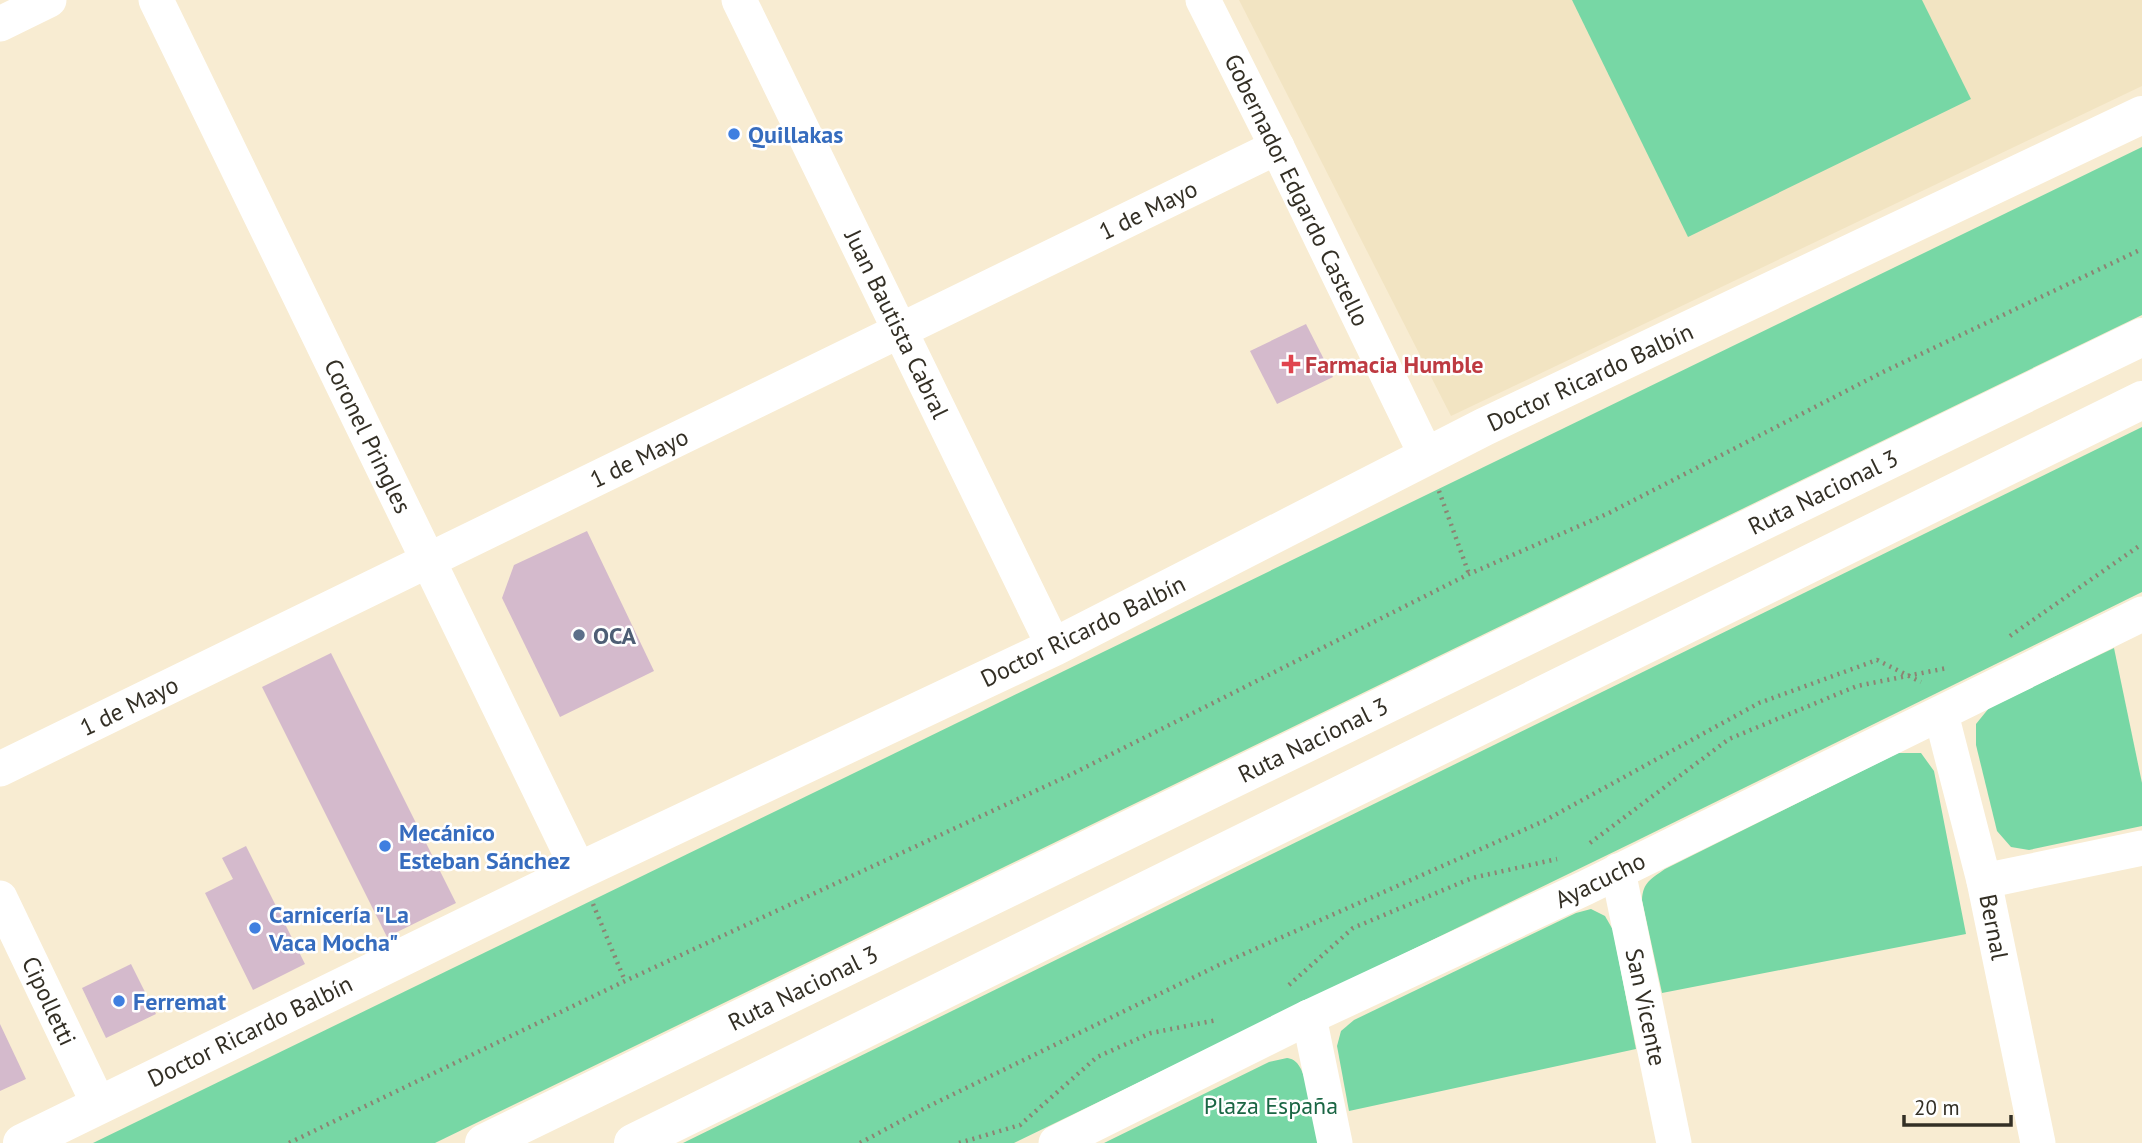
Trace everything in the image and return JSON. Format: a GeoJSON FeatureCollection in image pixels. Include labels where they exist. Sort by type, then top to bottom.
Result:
{"type":"FeatureCollection","features":[{"type":"Feature","properties":{"kind":"main road","name":"Doctor Ricardo Balbín"},"geometry":{"type":"LineString","coordinates":[[22,1143],[579,871],[1055,647],[1496,421],[2142,115]]}},
{"type":"Feature","properties":{"kind":"main road","name":"Ruta Nacional 3"},"geometry":{"type":"LineString","coordinates":[[484,1143],[2142,337]]}},
{"type":"Feature","properties":{"kind":"main road"},"geometry":{"type":"LineString","coordinates":[[633,1143],[2142,400]]}},
{"type":"Feature","properties":{"kind":"street"},"geometry":{"type":"LineString","coordinates":[[0,24],[49,0]]}},
{"type":"Feature","properties":{"kind":"street","name":"Coronel Pringles"},"geometry":{"type":"LineString","coordinates":[[156,0],[579,871]]}},
{"type":"Feature","properties":{"kind":"street","name":"Juan Bautista Cabral"},"geometry":{"type":"LineString","coordinates":[[739,0],[1055,647]]}},
{"type":"Feature","properties":{"kind":"street","name":"Gobernador Edgardo Castello"},"geometry":{"type":"LineString","coordinates":[[1203,0],[1427,457]]}},
{"type":"Feature","properties":{"kind":"street","name":"1 de Mayo"},"geometry":{"type":"LineString","coordinates":[[0,769],[1277,147]]}},
{"type":"Feature","properties":{"kind":"street","name":"Ayacucho"},"geometry":{"type":"LineString","coordinates":[[1056,1143],[1309,1017],[1618,871],[2142,614]]}},
{"type":"Feature","properties":{"kind":"street","name":"Bernal"},"geometry":{"type":"LineString","coordinates":[[1941,714],[1984,881],[2038,1143]]}},
{"type":"Feature","properties":{"kind":"street"},"geometry":{"type":"LineString","coordinates":[[1984,881],[2142,848]]}},
{"type":"Feature","properties":{"kind":"street","name":"San Vicente"},"geometry":{"type":"LineString","coordinates":[[1618,871],[1674,1143]]}},
{"type":"Feature","properties":{"kind":"street","name":"Cipolletti"},"geometry":{"type":"LineString","coordinates":[[0,898],[99,1105]]}},
{"type":"Feature","properties":{"kind":"street"},"geometry":{"type":"LineString","coordinates":[[1309,1017],[1335,1143]]}},
{"type":"Feature","properties":{"kind":"path"},"geometry":{"type":"LineString","coordinates":[[289,1143],[625,981],[1072,774],[1469,574],[1609,513],[1883,372],[2142,249]]}},
{"type":"Feature","properties":{"kind":"path"},"geometry":{"type":"LineString","coordinates":[[1427,457],[1469,574]]}},
{"type":"Feature","properties":{"kind":"path"},"geometry":{"type":"LineString","coordinates":[[2001,642],[2142,544]]}},
{"type":"Feature","properties":{"kind":"path"},"geometry":{"type":"LineString","coordinates":[[860,1143],[927,1107],[1219,965],[1544,821],[1759,704],[1877,660],[1929,686],[1941,714]]}},
{"type":"Feature","properties":{"kind":"path"},"geometry":{"type":"LineString","coordinates":[[1585,847],[1729,739],[1857,686],[1954,667]]}},
{"type":"Feature","properties":{"kind":"path"},"geometry":{"type":"LineString","coordinates":[[1286,987],[1353,928],[1472,878],[1561,858]]}},
{"type":"Feature","properties":{"kind":"path"},"geometry":{"type":"LineString","coordinates":[[579,871],[625,981]]}},
{"type":"Feature","properties":{"kind":"path"},"geometry":{"type":"LineString","coordinates":[[959,1143],[1020,1125],[1097,1056],[1151,1033],[1218,1020]]}},
{"type":"Feature","properties":{"kind":"shaded area"},"geometry":{"type":"Polygon","coordinates":[[[1239,0],[2142,0],[2142,86],[1451,416],[1239,0]]]}},
{"type":"Feature","properties":{"kind":"green space"},"geometry":{"type":"Polygon","coordinates":[[[1572,0],[1922,0],[1971,99],[1688,237],[1572,0]]]}},
{"type":"Feature","properties":{"kind":"green space"},"geometry":{"type":"Polygon","coordinates":[[[2142,147],[2142,315],[435,1143],[93,1143],[2142,147]]]}},
{"type":"Feature","properties":{"kind":"green space"},"geometry":{"type":"Polygon","coordinates":[[[2142,427],[2142,592],[1632,843],[1014,1143],[683,1143],[2142,427]]]}},
{"type":"Feature","properties":{"kind":"green space"},"geometry":{"type":"Polygon","coordinates":[[[2114,648],[2142,783],[2142,826],[2029,850],[2011,847],[1997,831],[1976,745],[1976,724],[1989,708],[2114,648]]]}},
{"type":"Feature","properties":{"kind":"green space"},"geometry":{"type":"Polygon","coordinates":[[[1898,753],[1921,753],[1934,771],[1966,934],[1662,993],[1642,900],[1649,881],[1665,869],[1898,753]]]}},
{"type":"Feature","properties":{"kind":"green space"},"geometry":{"type":"Polygon","coordinates":[[[1591,909],[1605,916],[1613,930],[1636,1049],[1349,1111],[1337,1046],[1341,1031],[1354,1020],[1576,913],[1591,909]]]}},
{"type":"Feature","properties":{"kind":"green space","name":"Plaza España"},"geometry":{"type":"Polygon","coordinates":[[[1287,1058],[1297,1063],[1305,1078],[1319,1143],[1104,1143],[1269,1062],[1287,1058]]]}},
{"type":"Feature","properties":{"kind":"building","name":"Farmacia Humble"},"geometry":{"type":"Polygon","coordinates":[[[1306,324],[1333,377],[1277,404],[1250,351],[1306,324]]]}},
{"type":"Feature","properties":{"kind":"building","name":"OCA"},"geometry":{"type":"Polygon","coordinates":[[[587,531],[654,671],[560,717],[502,598],[514,565],[587,531]]]}},
{"type":"Feature","properties":{"kind":"building","name":"Mecánico Esteban Sánchez"},"geometry":{"type":"Polygon","coordinates":[[[331,653],[456,903],[387,937],[262,687],[331,653]]]}},
{"type":"Feature","properties":{"kind":"building","name":"Carnicería \"La Vaca Mocha\""},"geometry":{"type":"Polygon","coordinates":[[[246,846],[305,964],[253,990],[205,893],[233,879],[222,858],[246,846]]]}},
{"type":"Feature","properties":{"kind":"building","name":"Ferremat"},"geometry":{"type":"Polygon","coordinates":[[[131,964],[156,1014],[106,1038],[82,988],[131,964]]]}},
{"type":"Feature","properties":{"kind":"building"},"geometry":{"type":"Polygon","coordinates":[[[0,1024],[26,1079],[0,1091],[0,1024]]]}},
{"type":"Feature","properties":{"kind":"place","name":"Quillakas"},"geometry":{"type":"Point","coordinates":[734,134]}},
{"type":"Feature","properties":{"kind":"place","name":"Farmacia Humble"},"geometry":{"type":"Point","coordinates":[1291,364]}},
{"type":"Feature","properties":{"kind":"place","name":"OCA"},"geometry":{"type":"Point","coordinates":[579,635]}},
{"type":"Feature","properties":{"kind":"place","name":"Mecánico Esteban Sánchez"},"geometry":{"type":"Point","coordinates":[385,846]}},
{"type":"Feature","properties":{"kind":"place","name":"Carnicería \"La Vaca Mocha\""},"geometry":{"type":"Point","coordinates":[255,928]}},
{"type":"Feature","properties":{"kind":"place","name":"Ferremat"},"geometry":{"type":"Point","coordinates":[119,1001]}}]}
